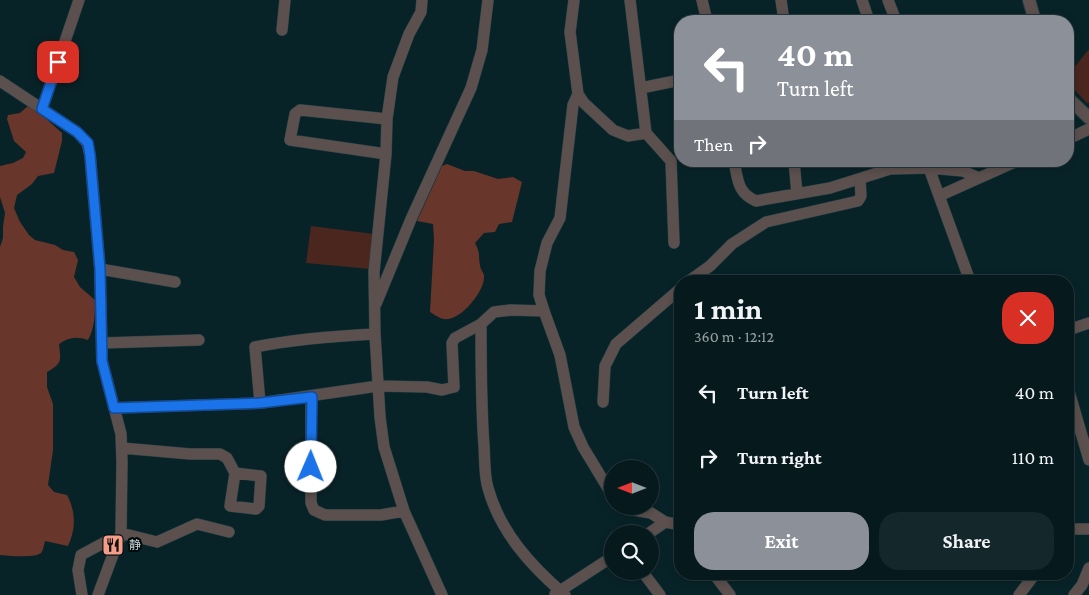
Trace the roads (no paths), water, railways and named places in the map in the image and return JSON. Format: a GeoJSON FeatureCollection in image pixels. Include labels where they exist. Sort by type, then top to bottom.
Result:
{"type":"FeatureCollection","features":[{"type":"Feature","properties":{"kind":"street"},"geometry":{"type":"LineString","coordinates":[[42,109],[78,0]]}},
{"type":"Feature","properties":{"kind":"street"},"geometry":{"type":"LineString","coordinates":[[282,30],[285,0]]}},
{"type":"Feature","properties":{"kind":"street"},"geometry":{"type":"LineString","coordinates":[[422,0],[421,12],[409,34],[393,77],[387,119],[386,154],[374,272],[375,334],[380,417],[384,447],[404,512],[442,595]]}},
{"type":"Feature","properties":{"kind":"street"},"geometry":{"type":"LineString","coordinates":[[375,307],[411,219],[471,88],[482,50],[488,0]]}},
{"type":"Feature","properties":{"kind":"street"},"geometry":{"type":"LineString","coordinates":[[574,0],[570,32],[578,94],[584,103],[613,130],[628,136],[646,133]]}},
{"type":"Feature","properties":{"kind":"street"},"geometry":{"type":"LineString","coordinates":[[630,0],[646,133],[671,161],[674,243]]}},
{"type":"Feature","properties":{"kind":"street"},"geometry":{"type":"LineString","coordinates":[[702,0],[706,15]]}},
{"type":"Feature","properties":{"kind":"street"},"geometry":{"type":"LineString","coordinates":[[782,0],[783,15]]}},
{"type":"Feature","properties":{"kind":"street"},"geometry":{"type":"LineString","coordinates":[[862,0],[867,15]]}},
{"type":"Feature","properties":{"kind":"street"},"geometry":{"type":"LineString","coordinates":[[888,0],[894,15]]}},
{"type":"Feature","properties":{"kind":"street"},"geometry":{"type":"LineString","coordinates":[[1029,0],[1033,15]]}},
{"type":"Feature","properties":{"kind":"street"},"geometry":{"type":"LineString","coordinates":[[0,80],[77,132],[88,143],[100,269],[102,361],[121,434],[122,448],[120,537],[98,595]]}},
{"type":"Feature","properties":{"kind":"street"},"geometry":{"type":"LineString","coordinates":[[641,88],[674,81]]}},
{"type":"Feature","properties":{"kind":"street"},"geometry":{"type":"LineString","coordinates":[[578,94],[573,105],[560,218],[547,243],[540,271],[539,295],[560,355],[574,427],[604,481]]}},
{"type":"Feature","properties":{"kind":"street"},"geometry":{"type":"LineString","coordinates":[[1074,104],[1089,118]]}},
{"type":"Feature","properties":{"kind":"street"},"geometry":{"type":"LineString","coordinates":[[386,154],[290,140],[295,114],[300,110],[387,119]]}},
{"type":"Feature","properties":{"kind":"street"},"geometry":{"type":"LineString","coordinates":[[1074,136],[1089,129]]}},
{"type":"Feature","properties":{"kind":"street"},"geometry":{"type":"LineString","coordinates":[[735,167],[739,185],[746,197],[756,201],[830,188],[890,169],[906,167]]}},
{"type":"Feature","properties":{"kind":"street"},"geometry":{"type":"LineString","coordinates":[[795,167],[797,194]]}},
{"type":"Feature","properties":{"kind":"street"},"geometry":{"type":"LineString","coordinates":[[930,167],[968,275]]}},
{"type":"Feature","properties":{"kind":"street"},"geometry":{"type":"LineString","coordinates":[[942,167],[979,178]]}},
{"type":"Feature","properties":{"kind":"street"},"geometry":{"type":"LineString","coordinates":[[939,196],[1004,167]]}},
{"type":"Feature","properties":{"kind":"street"},"geometry":{"type":"LineString","coordinates":[[697,275],[710,266],[732,244],[766,222],[858,201],[861,196],[860,179]]}},
{"type":"Feature","properties":{"kind":"street"},"geometry":{"type":"LineString","coordinates":[[100,269],[174,282]]}},
{"type":"Feature","properties":{"kind":"street"},"geometry":{"type":"LineString","coordinates":[[603,402],[605,366],[616,344],[674,294]]}},
{"type":"Feature","properties":{"kind":"street"},"geometry":{"type":"LineString","coordinates":[[114,408],[260,403],[378,386],[427,387],[442,390],[454,387],[452,342],[455,338],[480,324],[494,312],[511,310],[544,311]]}},
{"type":"Feature","properties":{"kind":"street"},"geometry":{"type":"LineString","coordinates":[[1074,328],[1089,323]]}},
{"type":"Feature","properties":{"kind":"street"},"geometry":{"type":"LineString","coordinates":[[480,324],[481,413],[488,487],[498,514],[510,537],[536,569],[560,594],[604,563]]}},
{"type":"Feature","properties":{"kind":"street"},"geometry":{"type":"LineString","coordinates":[[260,403],[255,347],[326,336],[375,334]]}},
{"type":"Feature","properties":{"kind":"street"},"geometry":{"type":"LineString","coordinates":[[102,343],[199,340]]}},
{"type":"Feature","properties":{"kind":"street"},"geometry":{"type":"LineString","coordinates":[[312,397],[311,503],[314,510],[325,515],[381,515],[404,512]]}},
{"type":"Feature","properties":{"kind":"street"},"geometry":{"type":"LineString","coordinates":[[1074,409],[1089,460]]}},
{"type":"Feature","properties":{"kind":"street"},"geometry":{"type":"LineString","coordinates":[[122,448],[190,454],[220,454],[227,458],[235,473]]}},
{"type":"Feature","properties":{"kind":"street"},"geometry":{"type":"LineString","coordinates":[[654,515],[665,522],[674,524]]}},
{"type":"Feature","properties":{"kind":"street"},"geometry":{"type":"LineString","coordinates":[[659,526],[665,522]]}},
{"type":"Feature","properties":{"kind":"street"},"geometry":{"type":"LineString","coordinates":[[82,595],[78,570],[81,554],[107,541],[120,537],[157,542],[197,524],[229,532]]}},
{"type":"Feature","properties":{"kind":"street"},"geometry":{"type":"LineString","coordinates":[[1074,529],[1089,529]]}},
{"type":"Feature","properties":{"kind":"street"},"geometry":{"type":"LineString","coordinates":[[1074,595],[1082,585],[1089,568]]}},
{"type":"Feature","properties":{"kind":"street"},"geometry":{"type":"LineString","coordinates":[[649,580],[660,595]]}},
{"type":"Feature","properties":{"kind":"street"},"geometry":{"type":"LineString","coordinates":[[719,580],[730,595]]}},
{"type":"Feature","properties":{"kind":"street"},"geometry":{"type":"LineString","coordinates":[[1020,595],[1031,580]]}},
{"type":"Feature","properties":{"kind":"place","name":"静"},"geometry":{"type":"Point","coordinates":[113,545]}}]}
